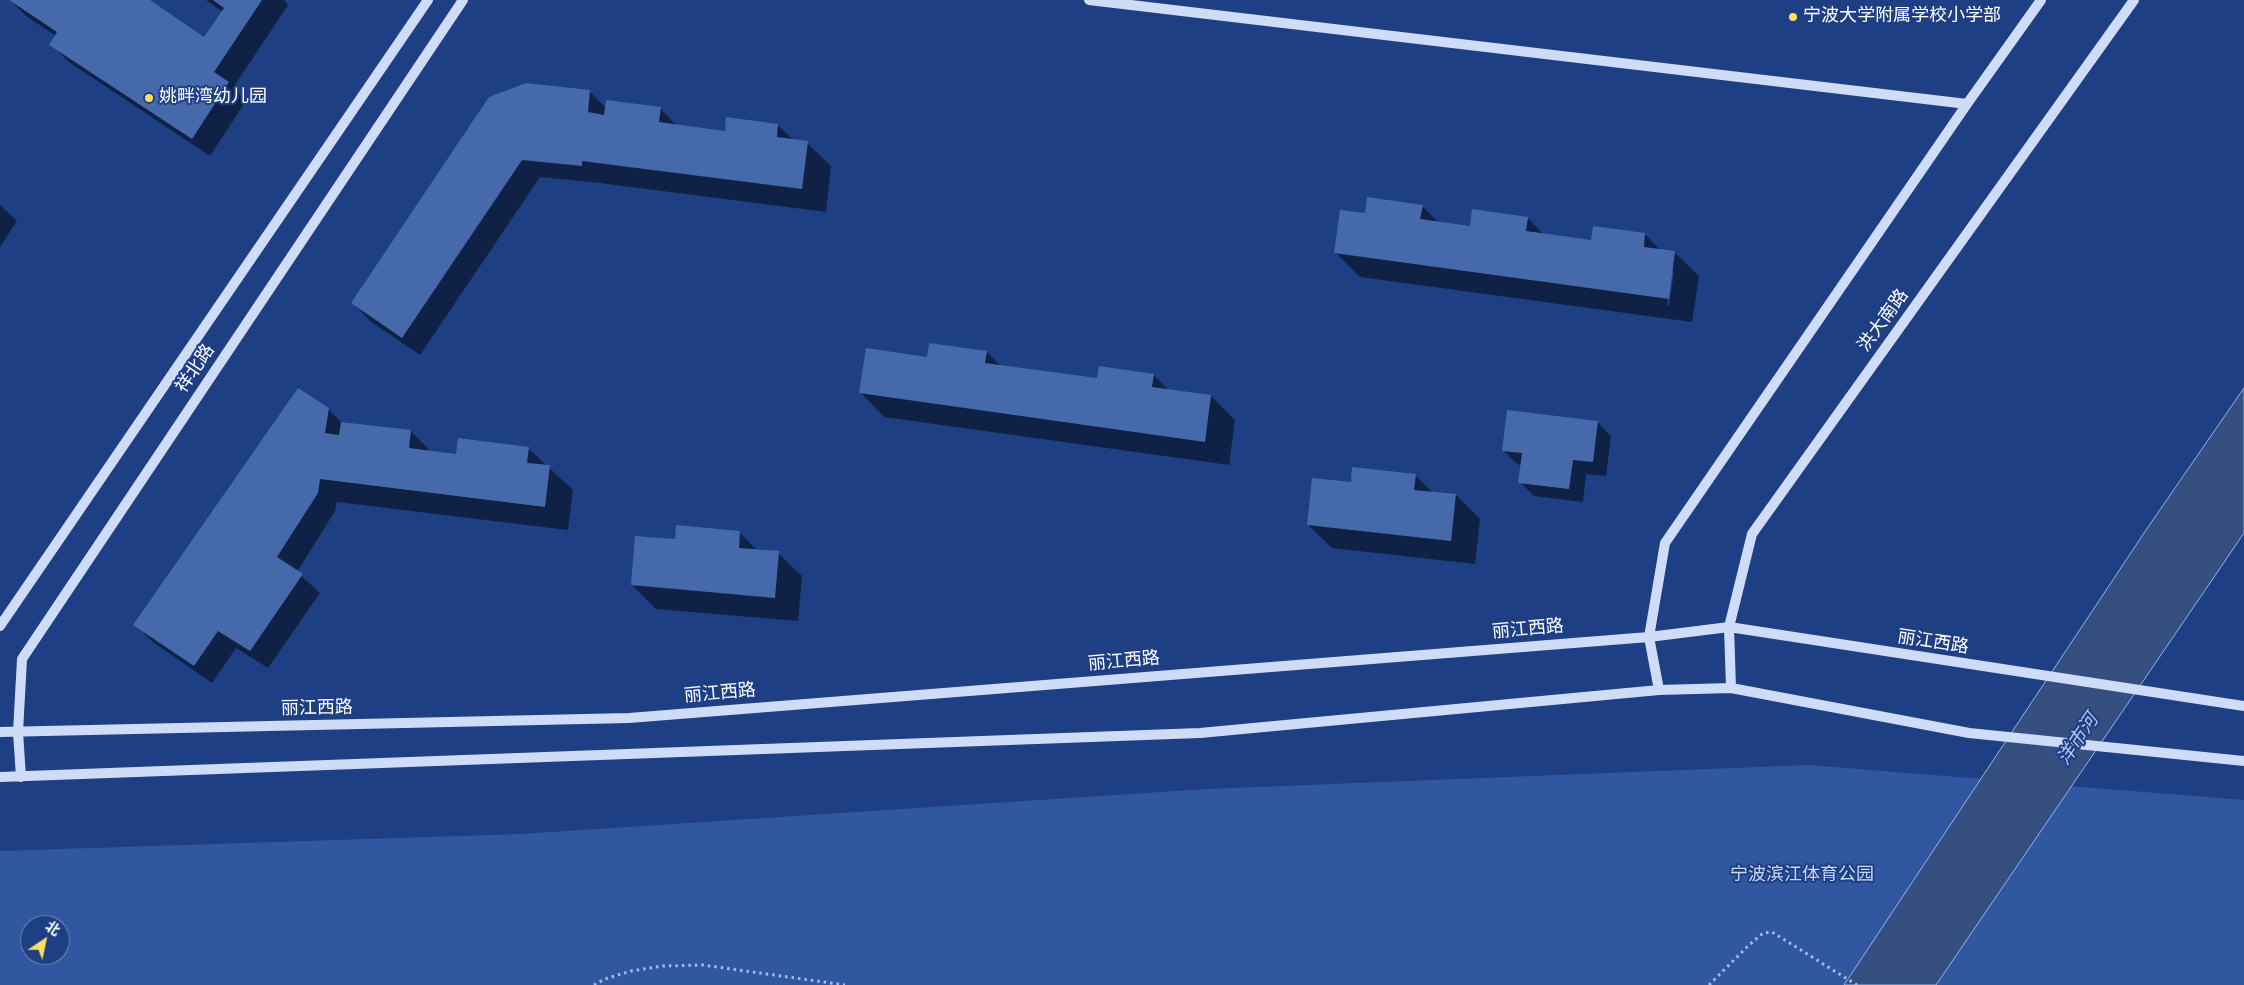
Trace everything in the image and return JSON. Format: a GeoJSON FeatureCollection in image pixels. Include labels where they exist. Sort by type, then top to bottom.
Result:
{"type":"FeatureCollection","features":[{"type":"Feature","properties":{"kind":"main road","name":"祥北路"},"geometry":{"type":"LineString","coordinates":[[0,626],[428,0]]}},
{"type":"Feature","properties":{"kind":"main road","name":"祥北路"},"geometry":{"type":"LineString","coordinates":[[21,777],[18,732],[22,659],[463,0]]}},
{"type":"Feature","properties":{"kind":"main road"},"geometry":{"type":"LineString","coordinates":[[1089,0],[1967,104]]}},
{"type":"Feature","properties":{"kind":"main road"},"geometry":{"type":"LineString","coordinates":[[1658,690],[1649,637],[1664,543],[2041,0]]}},
{"type":"Feature","properties":{"kind":"main road","name":"洪大南路"},"geometry":{"type":"LineString","coordinates":[[1731,688],[1729,627],[1752,534],[2134,0]]}},
{"type":"Feature","properties":{"kind":"main road","name":"丽江西路"},"geometry":{"type":"LineString","coordinates":[[0,732],[628,718],[1649,637],[1729,627],[2200,701],[2244,706]]}},
{"type":"Feature","properties":{"kind":"main road"},"geometry":{"type":"LineString","coordinates":[[0,778],[1200,733],[1658,690],[1731,688],[1969,733],[2244,761]]}},
{"type":"Feature","properties":{"kind":"path"},"geometry":{"type":"LineString","coordinates":[[1708,985],[1763,933],[1772,932],[1780,935],[1857,985]]}},
{"type":"Feature","properties":{"kind":"path"},"geometry":{"type":"LineString","coordinates":[[594,985],[639,970],[662,966],[703,965],[845,985]]}},
{"type":"Feature","properties":{"kind":"green space","name":"宁波滨江体育公园"},"geometry":{"type":"Polygon","coordinates":[[[1808,765],[2244,800],[2244,985],[0,985],[0,851],[521,834],[1207,789],[1808,765]]]}},
{"type":"Feature","properties":{"kind":"water","name":"洋市河"},"geometry":{"type":"Polygon","coordinates":[[[2244,388],[2244,533],[1936,985],[1844,985],[2146,530],[2244,388]]]}},
{"type":"Feature","properties":{"kind":"building"},"geometry":{"type":"Polygon","coordinates":[[[9,0],[150,0],[204,37],[224,8],[213,0],[262,0],[214,72],[229,82],[192,139],[49,45],[57,32],[9,0]]]}},
{"type":"Feature","properties":{"kind":"building"},"geometry":{"type":"Polygon","coordinates":[[[526,83],[590,90],[588,112],[604,115],[606,100],[661,107],[659,122],[725,131],[726,117],[778,124],[777,137],[808,141],[802,189],[582,161],[582,166],[522,160],[402,338],[351,303],[489,97],[526,83]]]}},
{"type":"Feature","properties":{"kind":"building"},"geometry":{"type":"Polygon","coordinates":[[[1367,197],[1423,205],[1420,219],[1470,226],[1472,209],[1528,217],[1526,231],[1591,240],[1593,226],[1645,233],[1644,247],[1675,251],[1669,299],[1334,253],[1340,210],[1365,213],[1367,197]]]}},
{"type":"Feature","properties":{"kind":"building"},"geometry":{"type":"Polygon","coordinates":[[[929,343],[987,351],[985,363],[1097,378],[1099,366],[1154,374],[1152,387],[1211,395],[1205,442],[859,393],[866,348],[927,357],[929,343]]]}},
{"type":"Feature","properties":{"kind":"building"},"geometry":{"type":"Polygon","coordinates":[[[298,388],[329,408],[325,433],[339,435],[341,422],[411,430],[409,448],[456,454],[458,438],[529,447],[527,463],[550,465],[545,507],[320,479],[318,493],[277,557],[303,574],[250,651],[218,631],[194,666],[133,625],[298,388]]]}},
{"type":"Feature","properties":{"kind":"building"},"geometry":{"type":"Polygon","coordinates":[[[1507,410],[1598,421],[1593,462],[1573,460],[1569,489],[1518,483],[1522,453],[1502,451],[1507,410]]]}},
{"type":"Feature","properties":{"kind":"building"},"geometry":{"type":"Polygon","coordinates":[[[1352,467],[1416,474],[1414,490],[1456,494],[1451,541],[1307,525],[1312,478],[1351,482],[1352,467]]]}},
{"type":"Feature","properties":{"kind":"building"},"geometry":{"type":"Polygon","coordinates":[[[676,525],[740,531],[739,548],[779,551],[775,598],[631,585],[635,536],[675,539],[676,525]]]}},
{"type":"Feature","properties":{"kind":"place","name":"宁波大学附属学校小学部"},"geometry":{"type":"Point","coordinates":[1793,17]}},
{"type":"Feature","properties":{"kind":"place","name":"姚畔湾幼儿园"},"geometry":{"type":"Point","coordinates":[149,98]}}]}
